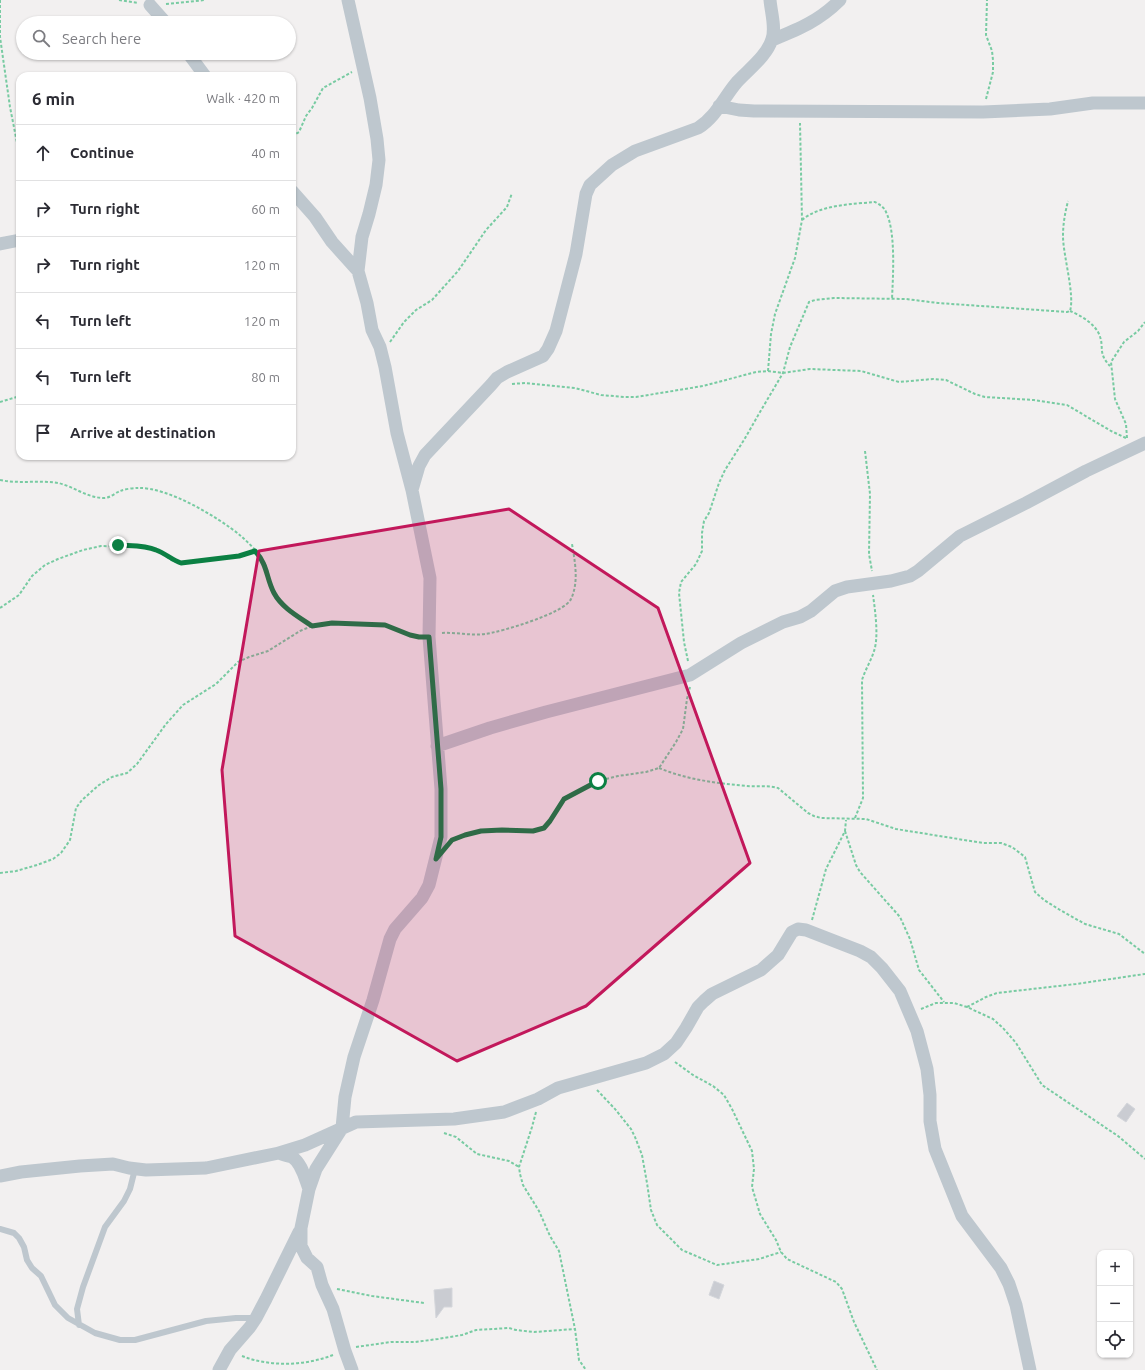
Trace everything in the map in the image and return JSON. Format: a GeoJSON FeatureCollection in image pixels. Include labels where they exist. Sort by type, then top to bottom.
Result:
{"type":"FeatureCollection","features":[{"type":"Feature","properties":{"kind":"street"},"geometry":{"type":"LineString","coordinates":[[348,0],[363,66],[377,139],[379,171],[370,214],[362,237],[358,271],[367,303],[372,330],[380,347],[385,366],[397,433],[412,490],[430,578],[429,637],[441,789],[441,837],[429,885],[422,898],[395,929],[390,939],[373,1000],[354,1056],[345,1097],[342,1128],[316,1169],[309,1189],[301,1228],[301,1246],[307,1258],[317,1267],[322,1285],[333,1309],[352,1370]]}},
{"type":"Feature","properties":{"kind":"street"},"geometry":{"type":"LineString","coordinates":[[412,490],[419,466],[425,455],[494,382],[507,372],[543,356],[548,349],[556,331],[576,254],[586,194],[590,185],[612,165],[634,151],[702,126],[706,123],[737,82],[762,55],[772,40],[773,25],[770,0]]}},
{"type":"Feature","properties":{"kind":"street"},"geometry":{"type":"LineString","coordinates":[[772,40],[803,27],[828,12],[840,0]]}},
{"type":"Feature","properties":{"kind":"street"},"geometry":{"type":"LineString","coordinates":[[150,5],[160,16]]}},
{"type":"Feature","properties":{"kind":"street"},"geometry":{"type":"LineString","coordinates":[[193,60],[202,72]]}},
{"type":"Feature","properties":{"kind":"street"},"geometry":{"type":"LineString","coordinates":[[719,106],[739,110],[983,112],[1050,109],[1093,103],[1145,103]]}},
{"type":"Feature","properties":{"kind":"street"},"geometry":{"type":"LineString","coordinates":[[296,196],[315,217],[332,242],[358,271]]}},
{"type":"Feature","properties":{"kind":"street"},"geometry":{"type":"LineString","coordinates":[[0,244],[16,241]]}},
{"type":"Feature","properties":{"kind":"street"},"geometry":{"type":"LineString","coordinates":[[437,746],[490,728],[532,716],[690,675],[742,643],[783,622],[800,617],[811,611],[835,591],[847,587],[902,579],[910,576],[960,536],[1086,471],[1145,443]]}},
{"type":"Feature","properties":{"kind":"street"},"geometry":{"type":"LineString","coordinates":[[0,1176],[22,1172],[113,1164],[135,1170],[206,1168],[279,1153],[305,1145],[342,1128],[360,1122],[472,1117],[504,1112],[538,1099],[558,1088],[646,1063],[664,1054],[676,1043],[698,1007],[712,994],[761,970],[778,955],[792,932],[798,929],[806,930],[860,951],[871,957],[882,968],[900,991],[911,1013],[927,1069],[930,1095],[930,1121],[935,1149],[962,1216],[1001,1268],[1009,1284],[1016,1305],[1030,1370]]}},
{"type":"Feature","properties":{"kind":"street"},"geometry":{"type":"LineString","coordinates":[[279,1153],[292,1157],[297,1162],[303,1171],[309,1189]]}},
{"type":"Feature","properties":{"kind":"street"},"geometry":{"type":"LineString","coordinates":[[219,1370],[230,1350],[256,1318],[301,1228]]}},
{"type":"Feature","properties":{"kind":"lane"},"geometry":{"type":"LineString","coordinates":[[79,1325],[77,1309],[83,1287],[105,1227],[124,1201],[130,1189],[135,1170]]}},
{"type":"Feature","properties":{"kind":"lane"},"geometry":{"type":"LineString","coordinates":[[0,1229],[14,1233],[19,1238],[32,1268],[41,1276],[55,1305],[68,1318],[95,1333],[120,1340],[134,1340],[206,1321],[256,1318]]}},
{"type":"Feature","properties":{"kind":"path"},"geometry":{"type":"LineString","coordinates":[[0,0],[0,37],[16,138]]}},
{"type":"Feature","properties":{"kind":"path"},"geometry":{"type":"LineString","coordinates":[[119,0],[150,5],[205,0]]}},
{"type":"Feature","properties":{"kind":"path"},"geometry":{"type":"LineString","coordinates":[[983,112],[993,72],[992,51],[986,35],[987,0]]}},
{"type":"Feature","properties":{"kind":"path"},"geometry":{"type":"LineString","coordinates":[[296,134],[299,132],[306,116],[323,88],[363,66]]}},
{"type":"Feature","properties":{"kind":"path"},"geometry":{"type":"LineString","coordinates":[[768,371],[771,334],[775,314],[795,258],[802,220],[800,111]]}},
{"type":"Feature","properties":{"kind":"path"},"geometry":{"type":"LineString","coordinates":[[385,366],[390,342],[404,322],[416,310],[432,300],[458,271],[486,230],[507,207],[512,193]]}},
{"type":"Feature","properties":{"kind":"path"},"geometry":{"type":"LineString","coordinates":[[802,220],[808,214],[822,209],[875,202],[882,205],[886,211],[890,224],[893,253],[892,299]]}},
{"type":"Feature","properties":{"kind":"path"},"geometry":{"type":"LineString","coordinates":[[1068,202],[1064,220],[1063,236],[1070,296],[1070,311]]}},
{"type":"Feature","properties":{"kind":"path"},"geometry":{"type":"LineString","coordinates":[[436,859],[452,840],[465,835],[481,831],[533,831],[544,828],[564,799],[598,781],[618,776],[646,772],[659,768],[683,729],[687,698],[691,683],[684,642],[679,593],[681,582],[696,564],[702,551],[702,533],[704,522],[719,483],[725,470],[783,373],[790,347],[809,302],[834,298],[892,299],[1061,312],[1070,311],[1083,317],[1099,333],[1102,342],[1102,353],[1111,367]]}},
{"type":"Feature","properties":{"kind":"path"},"geometry":{"type":"LineString","coordinates":[[511,384],[575,388],[601,395],[636,397],[703,386],[756,372],[768,371],[783,373],[810,370],[861,371],[899,382],[932,379],[946,380],[975,394],[985,397],[1034,400],[1067,405],[1127,439],[1126,424],[1115,399],[1111,362],[1124,342],[1138,331],[1145,322]]}},
{"type":"Feature","properties":{"kind":"path"},"geometry":{"type":"LineString","coordinates":[[0,402],[16,397]]}},
{"type":"Feature","properties":{"kind":"path"},"geometry":{"type":"LineString","coordinates":[[855,818],[863,798],[862,680],[875,651],[876,614],[872,584],[873,576],[868,554],[870,494],[865,451]]}},
{"type":"Feature","properties":{"kind":"path"},"geometry":{"type":"LineString","coordinates":[[0,480],[59,483],[86,495],[103,498],[112,496],[120,491],[136,488],[147,488],[162,491],[181,498],[226,524],[242,537],[261,557],[267,569],[273,592],[279,600],[295,615],[312,626]]}},
{"type":"Feature","properties":{"kind":"path"},"geometry":{"type":"LineString","coordinates":[[0,873],[16,871],[37,865],[53,859],[61,853],[70,840],[76,808],[82,800],[99,785],[112,777],[127,773],[137,764],[166,724],[183,705],[216,684],[238,662],[249,657],[268,652],[312,626],[332,623],[385,625],[419,637],[429,637],[442,633],[484,634],[524,624],[560,610],[571,600],[575,588],[576,569],[572,544]]}},
{"type":"Feature","properties":{"kind":"path"},"geometry":{"type":"LineString","coordinates":[[0,608],[19,595],[32,576],[45,565],[83,550],[100,546],[144,547],[156,550],[173,561],[181,563],[239,556],[255,551]]}},
{"type":"Feature","properties":{"kind":"path"},"geometry":{"type":"LineString","coordinates":[[659,768],[678,776],[720,783],[754,787],[772,786],[778,788],[814,816],[822,818],[846,820],[855,818],[866,819],[896,829],[983,843],[1001,843],[1012,847],[1025,858],[1035,892],[1044,900],[1085,924],[1119,934],[1145,954]]}},
{"type":"Feature","properties":{"kind":"path"},"geometry":{"type":"LineString","coordinates":[[806,930],[812,920],[826,869],[844,831],[846,820]]}},
{"type":"Feature","properties":{"kind":"path"},"geometry":{"type":"LineString","coordinates":[[844,831],[860,872],[900,917],[910,939],[919,970],[944,1002]]}},
{"type":"Feature","properties":{"kind":"path"},"geometry":{"type":"LineString","coordinates":[[967,1007],[997,993],[1145,974]]}},
{"type":"Feature","properties":{"kind":"path"},"geometry":{"type":"LineString","coordinates":[[911,1013],[936,1003],[944,1002],[967,1007],[993,1019],[1004,1028],[1016,1043],[1042,1085],[1118,1136],[1145,1159]]}},
{"type":"Feature","properties":{"kind":"path"},"geometry":{"type":"LineString","coordinates":[[664,1054],[693,1075],[713,1086],[724,1096],[732,1108],[752,1152],[754,1169],[752,1188],[760,1214],[776,1240],[781,1252],[787,1259],[836,1282],[842,1289],[854,1322],[877,1370]]}},
{"type":"Feature","properties":{"kind":"path"},"geometry":{"type":"LineString","coordinates":[[587,1079],[610,1104],[633,1133],[642,1155],[648,1183],[651,1210],[657,1225],[679,1247],[688,1253],[717,1265],[759,1259],[781,1252]]}},
{"type":"Feature","properties":{"kind":"path"},"geometry":{"type":"LineString","coordinates":[[538,1099],[532,1127],[519,1167],[520,1174],[523,1185],[539,1211],[558,1251],[575,1329],[576,1349],[579,1360],[586,1370]]}},
{"type":"Feature","properties":{"kind":"path"},"geometry":{"type":"LineString","coordinates":[[440,1131],[456,1137],[471,1151],[477,1154],[509,1161],[519,1167]]}},
{"type":"Feature","properties":{"kind":"path"},"geometry":{"type":"LineString","coordinates":[[322,1285],[372,1296],[424,1303]]}},
{"type":"Feature","properties":{"kind":"path"},"geometry":{"type":"LineString","coordinates":[[230,1350],[242,1357],[256,1361],[272,1364],[283,1364],[328,1357],[361,1346],[438,1339],[462,1335],[476,1330],[509,1328],[534,1332],[575,1329]]}},
{"type":"Feature","properties":{"kind":"highlighted area"},"geometry":{"type":"Polygon","coordinates":[[[509,509],[658,608],[750,863],[586,1006],[457,1061],[235,936],[222,770],[259,551],[509,509]]]}},
{"type":"Feature","properties":{"kind":"building"},"geometry":{"type":"Polygon","coordinates":[[[1127,1103],[1135,1109],[1126,1122],[1117,1116],[1127,1103]]]}},
{"type":"Feature","properties":{"kind":"building"},"geometry":{"type":"Polygon","coordinates":[[[714,1281],[724,1285],[719,1299],[709,1295],[714,1281]]]}},
{"type":"Feature","properties":{"kind":"building"},"geometry":{"type":"Polygon","coordinates":[[[452,1288],[452,1307],[444,1307],[436,1318],[434,1290],[452,1288]]]}},
{"type":"Feature","properties":{"kind":"route"},"geometry":{"type":"LineString","coordinates":[[118,545],[144,547],[156,550],[173,561],[181,563],[239,556],[255,551],[261,557],[267,569],[273,592],[279,600],[295,615],[312,626],[332,623],[385,625],[410,635],[429,637],[441,789],[441,837],[436,859],[452,840],[465,835],[481,831],[533,831],[544,828],[564,799],[598,781]]}}]}
